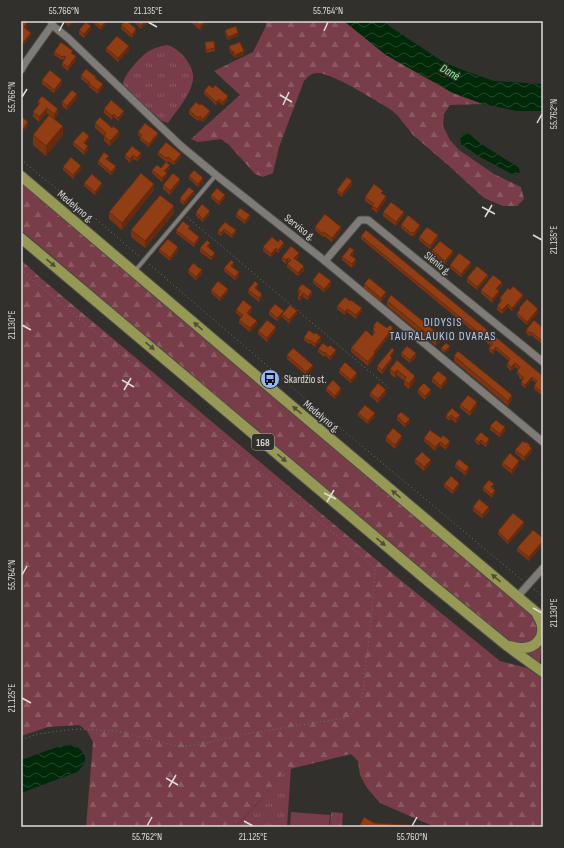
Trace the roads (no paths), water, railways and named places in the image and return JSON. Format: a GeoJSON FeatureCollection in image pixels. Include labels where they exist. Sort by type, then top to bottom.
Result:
{"type":"FeatureCollection","features":[{"type":"Feature","properties":{"kind":"main road","name":"Medelyno g."},"geometry":{"type":"LineString","coordinates":[[21,176],[540,615]]}},
{"type":"Feature","properties":{"kind":"main road","name":"168"},"geometry":{"type":"LineString","coordinates":[[21,238],[430,584],[506,645],[543,672]]}},
{"type":"Feature","properties":{"kind":"main road"},"geometry":{"type":"LineString","coordinates":[[506,645],[521,648],[531,647],[539,641],[542,633],[540,615]]}},
{"type":"Feature","properties":{"kind":"street"},"geometry":{"type":"LineString","coordinates":[[21,70],[52,23]]}},
{"type":"Feature","properties":{"kind":"street","name":"Serviso g."},"geometry":{"type":"LineString","coordinates":[[52,23],[181,146],[325,261],[543,442]]}},
{"type":"Feature","properties":{"kind":"street","name":"Slėnio g."},"geometry":{"type":"LineString","coordinates":[[325,261],[360,220],[368,220],[543,362]]}},
{"type":"Feature","properties":{"kind":"street"},"geometry":{"type":"LineString","coordinates":[[518,596],[543,568]]}},
{"type":"Feature","properties":{"kind":"lane"},"geometry":{"type":"LineString","coordinates":[[134,272],[216,175]]}},
{"type":"Feature","properties":{"kind":"water","name":"Danė"},"geometry":{"type":"Polygon","coordinates":[[[344,21],[383,21],[442,61],[494,81],[543,84],[543,111],[517,111],[483,104],[453,93],[386,55],[344,21]]]}},
{"type":"Feature","properties":{"kind":"water"},"geometry":{"type":"Polygon","coordinates":[[[467,132],[481,144],[518,167],[520,172],[516,175],[512,174],[480,157],[461,144],[460,138],[467,132]]]}},
{"type":"Feature","properties":{"kind":"water"},"geometry":{"type":"Polygon","coordinates":[[[74,745],[82,751],[85,757],[85,761],[77,772],[21,793],[21,760],[60,746],[74,745]]]}},
{"type":"Feature","properties":{"kind":"place","name":"Skardžio st."},"geometry":{"type":"Point","coordinates":[270,379]}},
{"type":"Feature","properties":{"kind":"district","name":"DIDYSIS TAURALAUKIO DVARAS"},"geometry":{"type":"Point","coordinates":[443,329]}}]}
